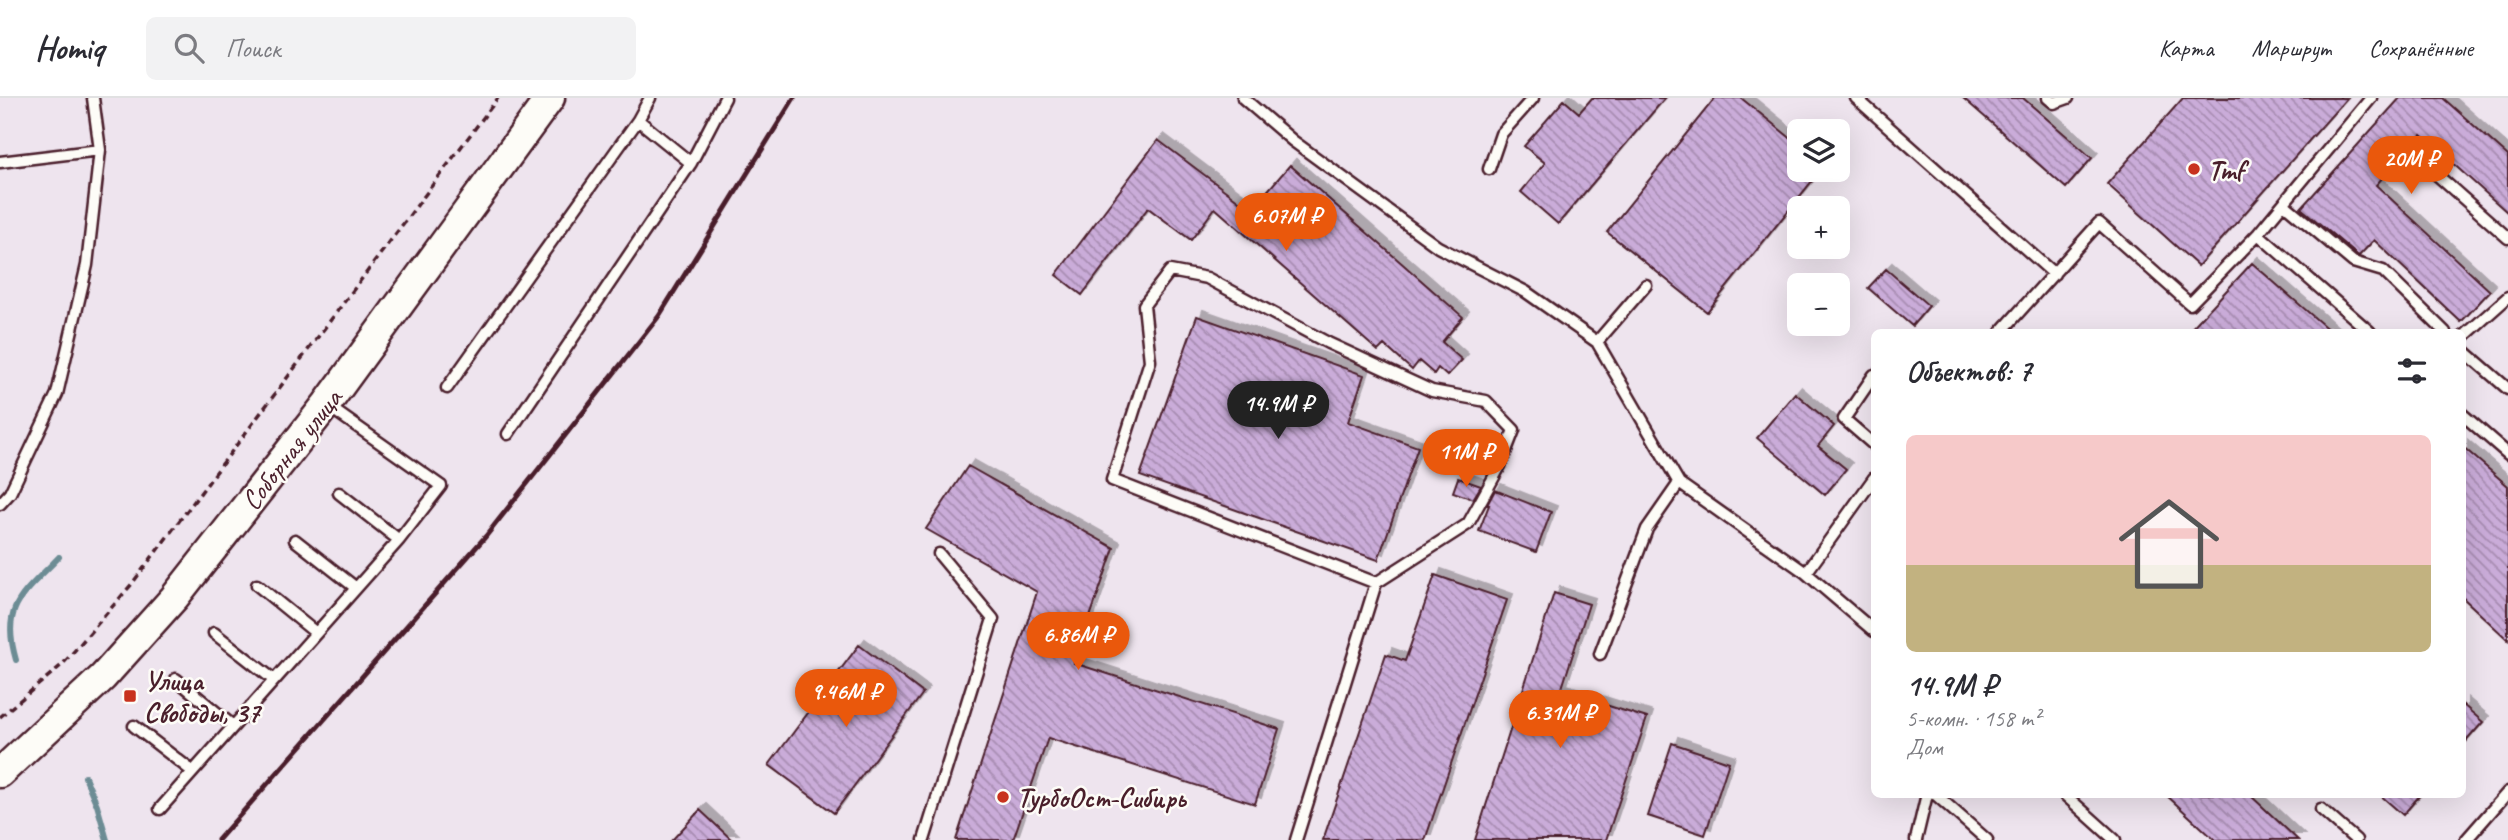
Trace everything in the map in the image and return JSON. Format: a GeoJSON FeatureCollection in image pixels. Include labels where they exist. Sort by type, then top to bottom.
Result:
{"type":"FeatureCollection","features":[{"type":"Feature","properties":{"kind":"street","name":"Соборная улица"},"geometry":{"type":"LineString","coordinates":[[0,773],[103,677],[174,598],[326,405],[550,98]]}},
{"type":"Feature","properties":{"kind":"lane"},"geometry":{"type":"LineString","coordinates":[[0,505],[10,493],[57,394],[87,265],[100,150],[93,98]]}},
{"type":"Feature","properties":{"kind":"lane"},"geometry":{"type":"LineString","coordinates":[[447,388],[638,120],[650,98]]}},
{"type":"Feature","properties":{"kind":"lane"},"geometry":{"type":"LineString","coordinates":[[508,434],[691,163],[725,98]]}},
{"type":"Feature","properties":{"kind":"lane"},"geometry":{"type":"LineString","coordinates":[[1243,98],[1293,141],[1438,247],[1526,292],[1597,342],[1679,483],[1806,573],[1871,628]]}},
{"type":"Feature","properties":{"kind":"lane"},"geometry":{"type":"LineString","coordinates":[[1489,169],[1501,134],[1533,98]]}},
{"type":"Feature","properties":{"kind":"lane"},"geometry":{"type":"LineString","coordinates":[[1856,98],[2054,274]]}},
{"type":"Feature","properties":{"kind":"lane"},"geometry":{"type":"LineString","coordinates":[[2048,98],[2054,103],[2068,98]]}},
{"type":"Feature","properties":{"kind":"lane"},"geometry":{"type":"LineString","coordinates":[[2004,329],[2099,223],[2190,304],[2258,234],[2371,98]]}},
{"type":"Feature","properties":{"kind":"lane"},"geometry":{"type":"LineString","coordinates":[[638,120],[691,163]]}},
{"type":"Feature","properties":{"kind":"lane"},"geometry":{"type":"LineString","coordinates":[[0,162],[100,150]]}},
{"type":"Feature","properties":{"kind":"lane"},"geometry":{"type":"LineString","coordinates":[[2428,167],[2508,238]]}},
{"type":"Feature","properties":{"kind":"lane"},"geometry":{"type":"LineString","coordinates":[[2284,204],[2353,262],[2382,271],[2442,329]]}},
{"type":"Feature","properties":{"kind":"lane"},"geometry":{"type":"LineString","coordinates":[[2258,234],[2367,329]]}},
{"type":"Feature","properties":{"kind":"lane"},"geometry":{"type":"LineString","coordinates":[[1296,840],[1376,583],[1468,524],[1500,466],[1514,430],[1486,401],[1432,391],[1328,343],[1207,278],[1170,271],[1144,304],[1150,361],[1112,480],[1376,583]]}},
{"type":"Feature","properties":{"kind":"lane"},"geometry":{"type":"LineString","coordinates":[[1597,342],[1646,285]]}},
{"type":"Feature","properties":{"kind":"lane"},"geometry":{"type":"LineString","coordinates":[[2466,334],[2508,297]]}},
{"type":"Feature","properties":{"kind":"lane"},"geometry":{"type":"LineString","coordinates":[[2466,352],[2508,388]]}},
{"type":"Feature","properties":{"kind":"lane"},"geometry":{"type":"LineString","coordinates":[[1871,379],[1844,419],[1871,442]]}},
{"type":"Feature","properties":{"kind":"lane"},"geometry":{"type":"LineString","coordinates":[[160,809],[399,540],[440,486],[326,405]]}},
{"type":"Feature","properties":{"kind":"lane"},"geometry":{"type":"LineString","coordinates":[[2466,417],[2508,454]]}},
{"type":"Feature","properties":{"kind":"lane"},"geometry":{"type":"LineString","coordinates":[[1806,573],[1871,482]]}},
{"type":"Feature","properties":{"kind":"lane"},"geometry":{"type":"LineString","coordinates":[[1600,654],[1647,529],[1679,483]]}},
{"type":"Feature","properties":{"kind":"lane"},"geometry":{"type":"LineString","coordinates":[[339,493],[399,540]]}},
{"type":"Feature","properties":{"kind":"lane"},"geometry":{"type":"LineString","coordinates":[[295,540],[356,588]]}},
{"type":"Feature","properties":{"kind":"lane"},"geometry":{"type":"LineString","coordinates":[[924,840],[993,619],[939,554]]}},
{"type":"Feature","properties":{"kind":"lane"},"geometry":{"type":"LineString","coordinates":[[257,585],[316,633]]}},
{"type":"Feature","properties":{"kind":"lane"},"geometry":{"type":"LineString","coordinates":[[214,632],[274,680]]}},
{"type":"Feature","properties":{"kind":"lane"},"geometry":{"type":"LineString","coordinates":[[176,679],[233,726]]}},
{"type":"Feature","properties":{"kind":"lane"},"geometry":{"type":"LineString","coordinates":[[134,726],[192,771]]}},
{"type":"Feature","properties":{"kind":"lane"},"geometry":{"type":"LineString","coordinates":[[2466,840],[2508,792]]}},
{"type":"Feature","properties":{"kind":"lane"},"geometry":{"type":"LineString","coordinates":[[1916,840],[1926,798]]}},
{"type":"Feature","properties":{"kind":"lane"},"geometry":{"type":"LineString","coordinates":[[1940,798],[1987,840]]}},
{"type":"Feature","properties":{"kind":"lane"},"geometry":{"type":"LineString","coordinates":[[2068,798],[2115,840]]}},
{"type":"Feature","properties":{"kind":"lane"},"geometry":{"type":"LineString","coordinates":[[2321,808],[2356,840]]}},
{"type":"Feature","properties":{"kind":"path"},"geometry":{"type":"LineString","coordinates":[[0,717],[62,664],[131,585],[498,98]]}},
{"type":"Feature","properties":{"kind":"building"},"geometry":{"type":"Polygon","coordinates":[[[1592,98],[1665,98],[1558,224],[1521,192],[1545,163],[1524,146],[1564,100],[1579,113],[1592,98]]]}},
{"type":"Feature","properties":{"kind":"building"},"geometry":{"type":"Polygon","coordinates":[[[1715,98],[1741,98],[1787,135],[1787,182],[1811,182],[1800,196],[1787,196],[1787,212],[1707,312],[1607,232],[1715,98]]]}},
{"type":"Feature","properties":{"kind":"building"},"geometry":{"type":"Polygon","coordinates":[[[1963,98],[2023,98],[2092,158],[2066,188],[1963,98]]]}},
{"type":"Feature","properties":{"kind":"building"},"geometry":{"type":"Polygon","coordinates":[[[2183,98],[2347,98],[2198,266],[2107,184],[2183,98]]]}},
{"type":"Feature","properties":{"kind":"building"},"geometry":{"type":"Polygon","coordinates":[[[2400,98],[2443,98],[2508,156],[2508,213],[2421,135],[2376,185],[2490,291],[2461,322],[2374,240],[2359,256],[2301,208],[2400,98]]]}},
{"type":"Feature","properties":{"kind":"building"},"geometry":{"type":"Polygon","coordinates":[[[1158,140],[1251,210],[1290,165],[1463,317],[1442,342],[1462,360],[1447,376],[1438,368],[1434,374],[1419,361],[1412,370],[1384,345],[1378,351],[1215,208],[1191,240],[1148,208],[1082,295],[1056,275],[1158,140]]]}},
{"type":"Feature","properties":{"kind":"building"},"geometry":{"type":"Polygon","coordinates":[[[2252,263],[2328,329],[2191,329],[2252,263]]]}},
{"type":"Feature","properties":{"kind":"building"},"geometry":{"type":"Polygon","coordinates":[[[1886,269],[1929,306],[1912,326],[1868,288],[1886,269]]]}},
{"type":"Feature","properties":{"kind":"building"},"geometry":{"type":"Polygon","coordinates":[[[1197,316],[1364,375],[1348,422],[1418,447],[1378,560],[1140,476],[1197,316]]]}},
{"type":"Feature","properties":{"kind":"building"},"geometry":{"type":"Polygon","coordinates":[[[1795,393],[1834,426],[1818,446],[1846,469],[1825,495],[1757,438],[1795,393]]]}},
{"type":"Feature","properties":{"kind":"building"},"geometry":{"type":"Polygon","coordinates":[[[2466,449],[2508,486],[2508,640],[2466,601],[2466,449]]]}},
{"type":"Feature","properties":{"kind":"building"},"geometry":{"type":"Polygon","coordinates":[[[968,466],[1114,548],[1074,663],[1279,729],[1255,804],[1048,738],[1013,840],[956,840],[1037,592],[926,529],[968,466]]]}},
{"type":"Feature","properties":{"kind":"building"},"geometry":{"type":"Polygon","coordinates":[[[1458,478],[1481,486],[1473,499],[1453,492],[1458,478]]]}},
{"type":"Feature","properties":{"kind":"building"},"geometry":{"type":"Polygon","coordinates":[[[1495,490],[1551,512],[1536,552],[1479,531],[1495,490]]]}},
{"type":"Feature","properties":{"kind":"building"},"geometry":{"type":"Polygon","coordinates":[[[1435,575],[1507,600],[1425,840],[1323,840],[1386,654],[1405,661],[1435,575]]]}},
{"type":"Feature","properties":{"kind":"building"},"geometry":{"type":"Polygon","coordinates":[[[1554,593],[1589,604],[1561,691],[1647,718],[1606,840],[1475,840],[1554,593]]]}},
{"type":"Feature","properties":{"kind":"building"},"geometry":{"type":"Polygon","coordinates":[[[859,645],[923,693],[834,813],[769,765],[859,645]]]}},
{"type":"Feature","properties":{"kind":"building"},"geometry":{"type":"Polygon","coordinates":[[[2466,707],[2483,722],[2466,741],[2466,707]]]}},
{"type":"Feature","properties":{"kind":"building"},"geometry":{"type":"Polygon","coordinates":[[[1672,743],[1729,762],[1705,835],[1648,816],[1672,743]]]}},
{"type":"Feature","properties":{"kind":"building"},"geometry":{"type":"Polygon","coordinates":[[[2169,798],[2253,798],[2298,840],[2215,840],[2169,798]]]}},
{"type":"Feature","properties":{"kind":"building"},"geometry":{"type":"Polygon","coordinates":[[[2384,798],[2418,798],[2403,815],[2384,798]]]}},
{"type":"Feature","properties":{"kind":"building"},"geometry":{"type":"Polygon","coordinates":[[[700,810],[732,840],[672,840],[700,810]]]}},
{"type":"Feature","properties":{"kind":"waterway"},"geometry":{"type":"LineString","coordinates":[[16,660],[11,626],[13,613],[26,591],[59,557]]}},
{"type":"Feature","properties":{"kind":"waterway"},"geometry":{"type":"LineString","coordinates":[[85,777],[107,840]]}},
{"type":"Feature","properties":{"kind":"railway"},"geometry":{"type":"LineString","coordinates":[[218,840],[486,536],[659,316],[794,98]]}},
{"type":"Feature","properties":{"kind":"place","name":"Tmf"},"geometry":{"type":"Point","coordinates":[2194,169]}},
{"type":"Feature","properties":{"kind":"place","name":"Улица Свободы, 37"},"geometry":{"type":"Point","coordinates":[130,696]}},
{"type":"Feature","properties":{"kind":"place","name":"ТурбоОст-Сибирь"},"geometry":{"type":"Point","coordinates":[1003,797]}}]}
